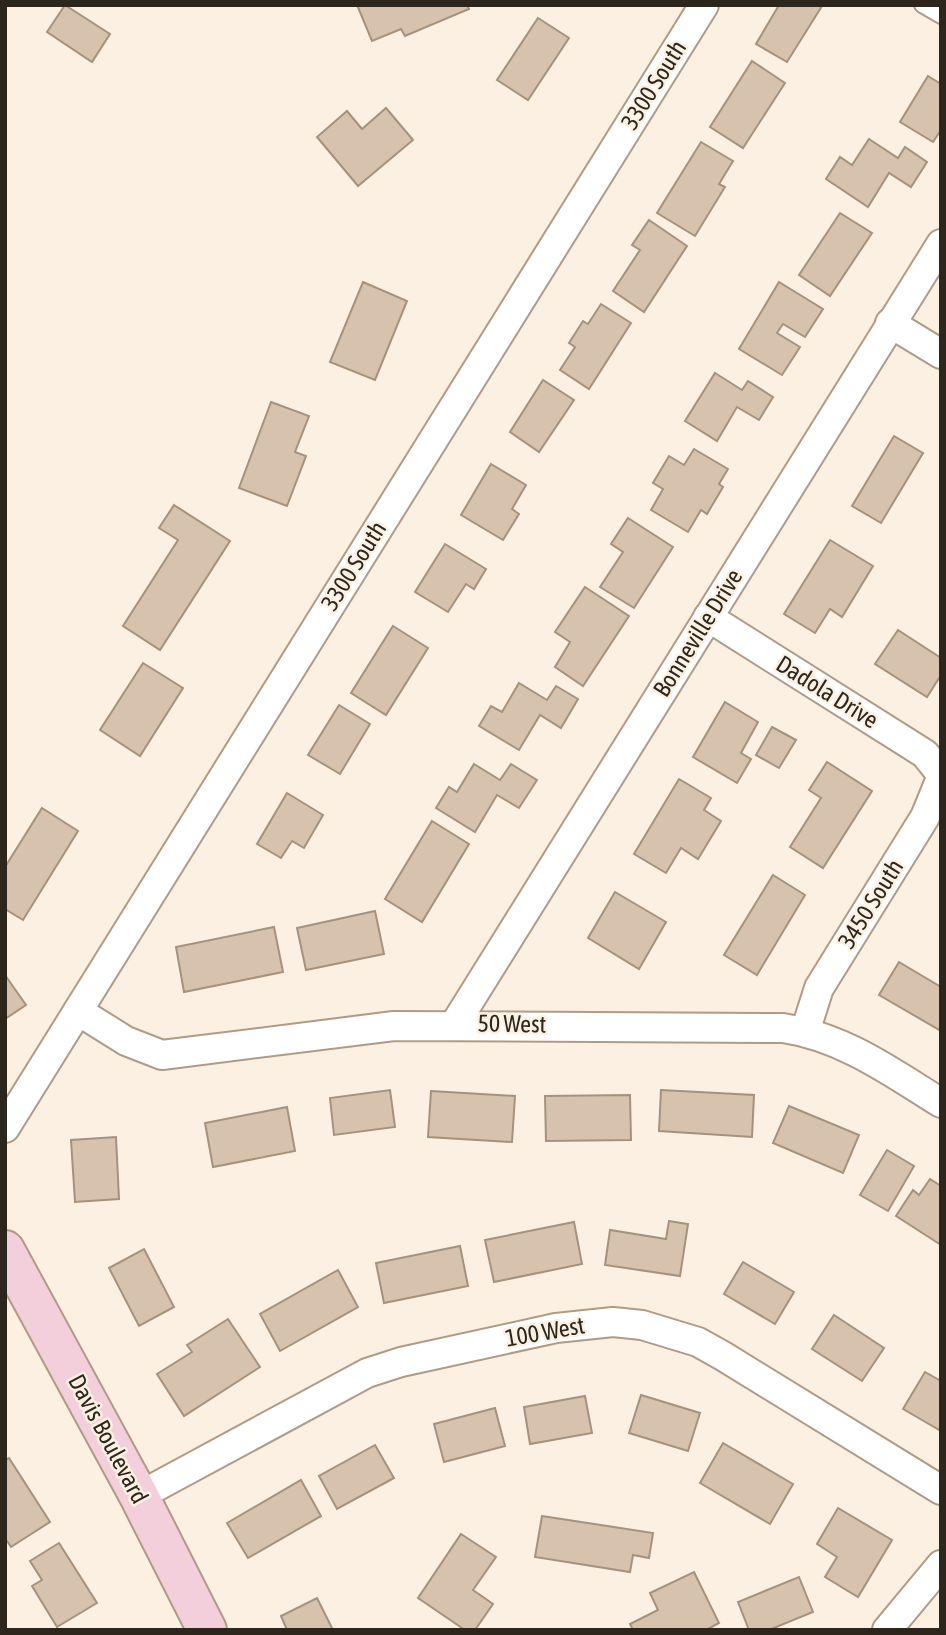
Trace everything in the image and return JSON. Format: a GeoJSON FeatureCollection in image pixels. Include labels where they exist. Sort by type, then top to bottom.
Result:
{"type":"FeatureCollection","features":[{"type":"Feature","properties":{"kind":"street","name":"3300 South"},"geometry":{"type":"LineString","coordinates":[[5,1128],[704,5]]}},
{"type":"Feature","properties":{"kind":"street","name":"Bonneville Drive"},"geometry":{"type":"LineString","coordinates":[[455,1024],[941,244]]}},
{"type":"Feature","properties":{"kind":"street"},"geometry":{"type":"LineString","coordinates":[[891,323],[941,354]]}},
{"type":"Feature","properties":{"kind":"street","name":"Dadola Drive"},"geometry":{"type":"LineString","coordinates":[[708,617],[925,754],[941,776]]}},
{"type":"Feature","properties":{"kind":"street","name":"3450 South"},"geometry":{"type":"LineString","coordinates":[[805,1031],[819,988],[926,817],[941,776]]}},
{"type":"Feature","properties":{"kind":"street","name":"50 West"},"geometry":{"type":"LineString","coordinates":[[78,1011],[126,1041],[162,1055],[335,1031],[455,1024],[760,1027],[805,1031],[852,1048],[941,1103]]}},
{"type":"Feature","properties":{"kind":"street","name":"Davis Boulevard"},"geometry":{"type":"LineString","coordinates":[[5,1250],[139,1496],[207,1630]]}},
{"type":"Feature","properties":{"kind":"street","name":"100 West"},"geometry":{"type":"LineString","coordinates":[[139,1496],[367,1373],[401,1362],[555,1328],[613,1322],[642,1325],[698,1342],[941,1490]]}},
{"type":"Feature","properties":{"kind":"street"},"geometry":{"type":"LineString","coordinates":[[887,1630],[941,1565]]}},
{"type":"Feature","properties":{"kind":"lane"},"geometry":{"type":"LineString","coordinates":[[922,5],[941,16]]}},
{"type":"Feature","properties":{"kind":"building"},"geometry":{"type":"Polygon","coordinates":[[[65,5],[110,34],[92,62],[47,32],[65,5]]]}},
{"type":"Feature","properties":{"kind":"building"},"geometry":{"type":"Polygon","coordinates":[[[357,5],[467,5],[469,9],[405,36],[401,29],[372,41],[357,5]]]}},
{"type":"Feature","properties":{"kind":"building"},"geometry":{"type":"Polygon","coordinates":[[[779,5],[822,6],[787,62],[756,44],[779,5]]]}},
{"type":"Feature","properties":{"kind":"building"},"geometry":{"type":"Polygon","coordinates":[[[538,18],[569,38],[528,100],[497,80],[538,18]]]}},
{"type":"Feature","properties":{"kind":"building"},"geometry":{"type":"Polygon","coordinates":[[[752,61],[785,83],[743,148],[710,127],[752,61]]]}},
{"type":"Feature","properties":{"kind":"building"},"geometry":{"type":"Polygon","coordinates":[[[928,76],[941,84],[941,130],[933,142],[900,122],[928,76]]]}},
{"type":"Feature","properties":{"kind":"building"},"geometry":{"type":"Polygon","coordinates":[[[386,108],[413,140],[358,186],[317,137],[347,111],[362,129],[386,108]]]}},
{"type":"Feature","properties":{"kind":"building"},"geometry":{"type":"Polygon","coordinates":[[[869,139],[898,158],[905,147],[927,162],[911,187],[889,173],[868,207],[826,179],[840,157],[852,165],[869,139]]]}},
{"type":"Feature","properties":{"kind":"building"},"geometry":{"type":"Polygon","coordinates":[[[701,142],[733,161],[719,184],[725,187],[695,236],[657,213],[701,142]]]}},
{"type":"Feature","properties":{"kind":"building"},"geometry":{"type":"Polygon","coordinates":[[[840,213],[872,233],[830,296],[799,275],[840,213]]]}},
{"type":"Feature","properties":{"kind":"building"},"geometry":{"type":"Polygon","coordinates":[[[649,220],[687,246],[644,312],[613,291],[640,250],[632,245],[649,220]]]}},
{"type":"Feature","properties":{"kind":"building"},"geometry":{"type":"Polygon","coordinates":[[[363,282],[407,301],[375,380],[330,362],[363,282]]]}},
{"type":"Feature","properties":{"kind":"building"},"geometry":{"type":"Polygon","coordinates":[[[779,282],[823,309],[805,337],[783,324],[777,333],[800,347],[782,375],[739,349],[779,282]]]}},
{"type":"Feature","properties":{"kind":"building"},"geometry":{"type":"Polygon","coordinates":[[[601,304],[631,323],[589,389],[560,370],[575,347],[569,343],[583,321],[588,324],[601,304]]]}},
{"type":"Feature","properties":{"kind":"building"},"geometry":{"type":"Polygon","coordinates":[[[715,373],[742,390],[748,381],[773,397],[759,420],[737,407],[717,441],[685,421],[715,373]]]}},
{"type":"Feature","properties":{"kind":"building"},"geometry":{"type":"Polygon","coordinates":[[[543,380],[574,400],[539,452],[510,432],[543,380]]]}},
{"type":"Feature","properties":{"kind":"building"},"geometry":{"type":"Polygon","coordinates":[[[271,402],[309,416],[295,452],[306,456],[287,506],[239,488],[271,402]]]}},
{"type":"Feature","properties":{"kind":"building"},"geometry":{"type":"Polygon","coordinates":[[[894,436],[923,453],[881,523],[852,506],[894,436]]]}},
{"type":"Feature","properties":{"kind":"building"},"geometry":{"type":"Polygon","coordinates":[[[694,449],[728,469],[719,484],[723,487],[707,514],[701,510],[688,532],[651,510],[663,489],[653,483],[669,456],[684,465],[694,449]]]}},
{"type":"Feature","properties":{"kind":"building"},"geometry":{"type":"Polygon","coordinates":[[[491,464],[526,485],[512,509],[519,514],[503,540],[461,515],[491,464]]]}},
{"type":"Feature","properties":{"kind":"building"},"geometry":{"type":"Polygon","coordinates":[[[174,505],[230,541],[160,650],[123,626],[178,540],[159,528],[174,505]]]}},
{"type":"Feature","properties":{"kind":"building"},"geometry":{"type":"Polygon","coordinates":[[[628,518],[673,547],[634,608],[600,587],[623,552],[611,544],[628,518]]]}},
{"type":"Feature","properties":{"kind":"building"},"geometry":{"type":"Polygon","coordinates":[[[830,540],[873,566],[842,617],[830,609],[815,633],[784,614],[830,540]]]}},
{"type":"Feature","properties":{"kind":"building"},"geometry":{"type":"Polygon","coordinates":[[[445,544],[486,569],[474,589],[466,584],[448,612],[415,592],[445,544]]]}},
{"type":"Feature","properties":{"kind":"building"},"geometry":{"type":"Polygon","coordinates":[[[585,587],[629,616],[583,686],[555,667],[570,642],[555,632],[585,587]]]}},
{"type":"Feature","properties":{"kind":"building"},"geometry":{"type":"Polygon","coordinates":[[[393,626],[428,648],[386,715],[351,693],[393,626]]]}},
{"type":"Feature","properties":{"kind":"building"},"geometry":{"type":"Polygon","coordinates":[[[898,630],[941,658],[941,675],[927,697],[875,664],[898,630]]]}},
{"type":"Feature","properties":{"kind":"building"},"geometry":{"type":"Polygon","coordinates":[[[143,663],[183,688],[140,756],[100,730],[143,663]]]}},
{"type":"Feature","properties":{"kind":"building"},"geometry":{"type":"Polygon","coordinates":[[[519,683],[547,700],[556,686],[578,699],[561,728],[540,715],[519,750],[479,726],[491,706],[502,712],[519,683]]]}},
{"type":"Feature","properties":{"kind":"building"},"geometry":{"type":"Polygon","coordinates":[[[725,702],[758,722],[741,753],[751,759],[737,783],[693,757],[725,702]]]}},
{"type":"Feature","properties":{"kind":"building"},"geometry":{"type":"Polygon","coordinates":[[[339,705],[370,724],[340,774],[308,755],[339,705]]]}},
{"type":"Feature","properties":{"kind":"building"},"geometry":{"type":"Polygon","coordinates":[[[772,727],[796,740],[779,768],[756,755],[772,727]]]}},
{"type":"Feature","properties":{"kind":"building"},"geometry":{"type":"Polygon","coordinates":[[[827,762],[872,791],[823,868],[790,847],[821,798],[809,790],[827,762]]]}},
{"type":"Feature","properties":{"kind":"building"},"geometry":{"type":"Polygon","coordinates":[[[474,764],[500,780],[511,764],[537,780],[519,808],[497,795],[475,832],[436,808],[449,787],[457,792],[474,764]]]}},
{"type":"Feature","properties":{"kind":"building"},"geometry":{"type":"Polygon","coordinates":[[[679,779],[711,798],[704,810],[721,821],[698,859],[681,848],[666,873],[634,854],[679,779]]]}},
{"type":"Feature","properties":{"kind":"building"},"geometry":{"type":"Polygon","coordinates":[[[287,793],[323,815],[304,848],[292,841],[281,858],[257,844],[287,793]]]}},
{"type":"Feature","properties":{"kind":"building"},"geometry":{"type":"Polygon","coordinates":[[[42,808],[78,831],[23,920],[5,909],[5,867],[42,808]]]}},
{"type":"Feature","properties":{"kind":"building"},"geometry":{"type":"Polygon","coordinates":[[[432,821],[469,844],[422,922],[385,899],[432,821]]]}},
{"type":"Feature","properties":{"kind":"building"},"geometry":{"type":"Polygon","coordinates":[[[773,875],[805,895],[757,975],[724,955],[773,875]]]}},
{"type":"Feature","properties":{"kind":"building"},"geometry":{"type":"Polygon","coordinates":[[[615,892],[666,922],[639,969],[588,938],[615,892]]]}},
{"type":"Feature","properties":{"kind":"building"},"geometry":{"type":"Polygon","coordinates":[[[375,911],[384,954],[306,970],[297,928],[375,911]]]}},
{"type":"Feature","properties":{"kind":"building"},"geometry":{"type":"Polygon","coordinates":[[[274,927],[283,972],[184,992],[176,947],[274,927]]]}},
{"type":"Feature","properties":{"kind":"building"},"geometry":{"type":"Polygon","coordinates":[[[899,962],[941,987],[941,1031],[879,995],[899,962]]]}},
{"type":"Feature","properties":{"kind":"building"},"geometry":{"type":"Polygon","coordinates":[[[5,975],[26,1005],[5,1019],[5,975]]]}},
{"type":"Feature","properties":{"kind":"building"},"geometry":{"type":"Polygon","coordinates":[[[390,1090],[395,1127],[334,1135],[330,1098],[390,1090]]]}},
{"type":"Feature","properties":{"kind":"building"},"geometry":{"type":"Polygon","coordinates":[[[661,1090],[754,1095],[752,1137],[659,1131],[661,1090]]]}},
{"type":"Feature","properties":{"kind":"building"},"geometry":{"type":"Polygon","coordinates":[[[431,1091],[515,1096],[512,1142],[428,1137],[431,1091]]]}},
{"type":"Feature","properties":{"kind":"building"},"geometry":{"type":"Polygon","coordinates":[[[630,1095],[631,1140],[546,1141],[545,1096],[630,1095]]]}},
{"type":"Feature","properties":{"kind":"building"},"geometry":{"type":"Polygon","coordinates":[[[789,1106],[859,1135],[843,1173],[773,1143],[789,1106]]]}},
{"type":"Feature","properties":{"kind":"building"},"geometry":{"type":"Polygon","coordinates":[[[287,1107],[295,1151],[213,1167],[205,1123],[287,1107]]]}},
{"type":"Feature","properties":{"kind":"building"},"geometry":{"type":"Polygon","coordinates":[[[116,1137],[119,1199],[75,1202],[71,1140],[116,1137]]]}},
{"type":"Feature","properties":{"kind":"building"},"geometry":{"type":"Polygon","coordinates":[[[887,1150],[914,1166],[888,1211],[860,1195],[887,1150]]]}},
{"type":"Feature","properties":{"kind":"building"},"geometry":{"type":"Polygon","coordinates":[[[930,1179],[941,1186],[941,1245],[896,1216],[913,1190],[919,1195],[930,1179]]]}},
{"type":"Feature","properties":{"kind":"building"},"geometry":{"type":"Polygon","coordinates":[[[669,1221],[688,1224],[680,1276],[605,1265],[610,1230],[666,1239],[669,1221]]]}},
{"type":"Feature","properties":{"kind":"building"},"geometry":{"type":"Polygon","coordinates":[[[574,1222],[582,1264],[494,1282],[485,1240],[574,1222]]]}},
{"type":"Feature","properties":{"kind":"building"},"geometry":{"type":"Polygon","coordinates":[[[460,1246],[468,1286],[384,1303],[376,1263],[460,1246]]]}},
{"type":"Feature","properties":{"kind":"building"},"geometry":{"type":"Polygon","coordinates":[[[144,1249],[174,1307],[139,1326],[109,1268],[144,1249]]]}},
{"type":"Feature","properties":{"kind":"building"},"geometry":{"type":"Polygon","coordinates":[[[743,1262],[794,1292],[775,1324],[724,1294],[743,1262]]]}},
{"type":"Feature","properties":{"kind":"building"},"geometry":{"type":"Polygon","coordinates":[[[338,1270],[358,1307],[280,1351],[260,1314],[338,1270]]]}},
{"type":"Feature","properties":{"kind":"building"},"geometry":{"type":"Polygon","coordinates":[[[834,1315],[884,1348],[862,1381],[812,1349],[834,1315]]]}},
{"type":"Feature","properties":{"kind":"building"},"geometry":{"type":"Polygon","coordinates":[[[228,1319],[260,1367],[184,1416],[157,1374],[192,1352],[187,1345],[228,1319]]]}},
{"type":"Feature","properties":{"kind":"building"},"geometry":{"type":"Polygon","coordinates":[[[925,1372],[941,1381],[941,1431],[903,1409],[925,1372]]]}},
{"type":"Feature","properties":{"kind":"building"},"geometry":{"type":"Polygon","coordinates":[[[641,1395],[700,1413],[688,1451],[629,1433],[641,1395]]]}},
{"type":"Feature","properties":{"kind":"building"},"geometry":{"type":"Polygon","coordinates":[[[585,1396],[592,1433],[530,1444],[524,1407],[585,1396]]]}},
{"type":"Feature","properties":{"kind":"building"},"geometry":{"type":"Polygon","coordinates":[[[495,1408],[505,1446],[444,1462],[434,1424],[495,1408]]]}},
{"type":"Feature","properties":{"kind":"building"},"geometry":{"type":"Polygon","coordinates":[[[723,1443],[793,1484],[770,1524],[700,1483],[723,1443]]]}},
{"type":"Feature","properties":{"kind":"building"},"geometry":{"type":"Polygon","coordinates":[[[375,1445],[394,1478],[337,1509],[319,1476],[375,1445]]]}},
{"type":"Feature","properties":{"kind":"building"},"geometry":{"type":"Polygon","coordinates":[[[9,1458],[50,1522],[11,1547],[5,1538],[5,1460],[9,1458]]]}},
{"type":"Feature","properties":{"kind":"building"},"geometry":{"type":"Polygon","coordinates":[[[301,1480],[321,1516],[248,1558],[227,1523],[301,1480]]]}},
{"type":"Feature","properties":{"kind":"building"},"geometry":{"type":"Polygon","coordinates":[[[838,1508],[892,1540],[858,1597],[825,1577],[837,1557],[817,1544],[838,1508]]]}},
{"type":"Feature","properties":{"kind":"building"},"geometry":{"type":"Polygon","coordinates":[[[542,1516],[653,1533],[649,1558],[633,1555],[630,1572],[535,1557],[542,1516]]]}},
{"type":"Feature","properties":{"kind":"building"},"geometry":{"type":"Polygon","coordinates":[[[461,1534],[496,1557],[473,1590],[493,1604],[475,1630],[465,1630],[418,1598],[461,1534]]]}},
{"type":"Feature","properties":{"kind":"building"},"geometry":{"type":"Polygon","coordinates":[[[59,1543],[97,1603],[57,1627],[32,1586],[42,1580],[30,1561],[59,1543]]]}},
{"type":"Feature","properties":{"kind":"building"},"geometry":{"type":"Polygon","coordinates":[[[694,1572],[719,1623],[706,1630],[633,1630],[630,1624],[658,1610],[650,1593],[694,1572]]]}},
{"type":"Feature","properties":{"kind":"building"},"geometry":{"type":"Polygon","coordinates":[[[799,1577],[813,1612],[769,1630],[749,1630],[738,1602],[799,1577]]]}},
{"type":"Feature","properties":{"kind":"building"},"geometry":{"type":"Polygon","coordinates":[[[317,1598],[333,1630],[287,1630],[281,1616],[317,1598]]]}}]}
